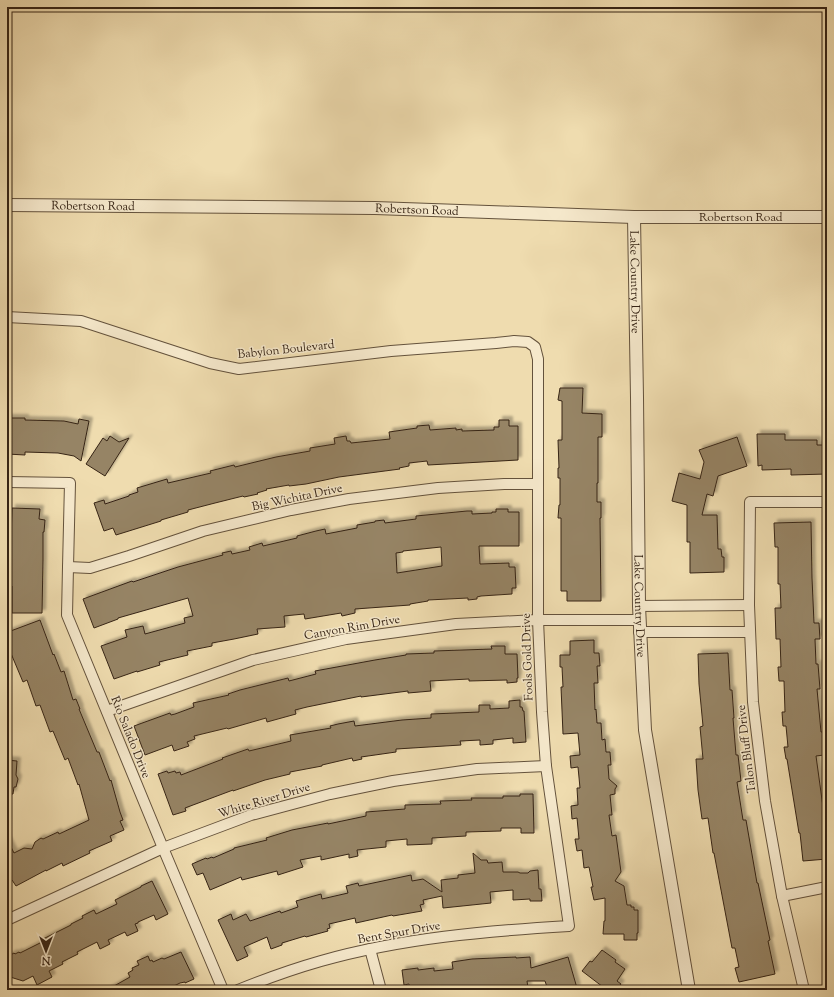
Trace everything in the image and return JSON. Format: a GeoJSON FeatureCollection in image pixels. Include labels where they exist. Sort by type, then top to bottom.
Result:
{"type":"FeatureCollection","features":[{"type":"Feature","properties":{"kind":"street","name":"Robertson Road"},"geometry":{"type":"LineString","coordinates":[[7,206],[375,208],[634,217],[827,217]]}},
{"type":"Feature","properties":{"kind":"street","name":"Lake Country Drive"},"geometry":{"type":"LineString","coordinates":[[634,217],[638,397],[639,620],[645,730],[689,990]]}},
{"type":"Feature","properties":{"kind":"street","name":"Babylon Boulevard"},"geometry":{"type":"LineString","coordinates":[[7,317],[81,321],[210,363],[239,369],[391,351],[514,341],[528,342],[535,347],[538,359],[538,385]]}},
{"type":"Feature","properties":{"kind":"street","name":"Fools Gold Drive"},"geometry":{"type":"LineString","coordinates":[[538,385],[538,620],[542,712],[546,766],[569,926]]}},
{"type":"Feature","properties":{"kind":"street","name":"Rio Salado Drive"},"geometry":{"type":"LineString","coordinates":[[7,482],[70,483],[67,615],[223,990]]}},
{"type":"Feature","properties":{"kind":"street","name":"Big Wichita Drive"},"geometry":{"type":"LineString","coordinates":[[68,567],[90,568],[203,531],[291,510],[349,499],[438,488],[504,484],[538,484]]}},
{"type":"Feature","properties":{"kind":"street","name":"Talon Bluff Drive"},"geometry":{"type":"LineString","coordinates":[[804,990],[782,896],[765,801],[753,702],[749,605],[750,502],[827,502]]}},
{"type":"Feature","properties":{"kind":"street"},"geometry":{"type":"LineString","coordinates":[[639,606],[749,605]]}},
{"type":"Feature","properties":{"kind":"street","name":"Canyon Rim Drive"},"geometry":{"type":"LineString","coordinates":[[107,711],[252,660],[346,639],[456,624],[538,620],[639,620]]}},
{"type":"Feature","properties":{"kind":"street"},"geometry":{"type":"LineString","coordinates":[[640,632],[750,632]]}},
{"type":"Feature","properties":{"kind":"street","name":"White River Drive"},"geometry":{"type":"LineString","coordinates":[[7,920],[163,848],[252,815],[330,794],[393,781],[477,769],[546,766]]}},
{"type":"Feature","properties":{"kind":"street"},"geometry":{"type":"LineString","coordinates":[[782,896],[827,887]]}},
{"type":"Feature","properties":{"kind":"street","name":"Bent Spur Drive"},"geometry":{"type":"LineString","coordinates":[[238,990],[282,973],[370,949],[426,939],[526,928],[569,926]]}},
{"type":"Feature","properties":{"kind":"street"},"geometry":{"type":"LineString","coordinates":[[370,949],[381,990]]}},
{"type":"Feature","properties":{"kind":"building"},"geometry":{"type":"Polygon","coordinates":[[[560,388],[583,388],[582,413],[602,414],[602,437],[598,437],[597,483],[597,502],[601,502],[601,601],[567,601],[567,591],[561,591],[561,518],[558,518],[560,505],[560,478],[558,478],[558,440],[562,440],[562,401],[558,400],[560,388]]]}},
{"type":"Feature","properties":{"kind":"building"},"geometry":{"type":"Polygon","coordinates":[[[7,418],[64,421],[78,424],[79,419],[89,421],[81,461],[74,456],[58,453],[25,452],[25,455],[7,454],[7,418]]]}},
{"type":"Feature","properties":{"kind":"building"},"geometry":{"type":"Polygon","coordinates":[[[499,420],[509,420],[509,426],[518,426],[518,460],[428,465],[427,461],[409,463],[409,466],[399,468],[400,469],[266,489],[267,490],[257,493],[258,494],[243,496],[188,510],[188,512],[116,535],[113,528],[104,531],[94,503],[104,500],[105,504],[138,492],[137,488],[167,479],[168,483],[211,473],[210,471],[234,465],[235,467],[276,457],[310,451],[310,448],[335,444],[334,438],[346,436],[347,441],[350,441],[351,443],[390,439],[389,432],[429,425],[430,430],[456,428],[456,430],[462,429],[462,431],[494,430],[494,427],[499,427],[499,420]]]}},
{"type":"Feature","properties":{"kind":"building"},"geometry":{"type":"Polygon","coordinates":[[[757,434],[785,434],[785,440],[817,440],[817,445],[827,445],[827,474],[791,475],[791,469],[762,470],[762,465],[758,466],[757,434]]]}},
{"type":"Feature","properties":{"kind":"building"},"geometry":{"type":"Polygon","coordinates":[[[110,436],[119,442],[129,438],[105,476],[86,464],[103,438],[107,441],[110,436]]]}},
{"type":"Feature","properties":{"kind":"building"},"geometry":{"type":"Polygon","coordinates":[[[737,437],[747,466],[718,476],[713,496],[707,494],[702,515],[717,515],[718,549],[721,549],[722,557],[724,557],[724,572],[690,573],[690,542],[687,542],[687,505],[672,501],[679,473],[700,479],[704,462],[699,450],[737,437]]]}},
{"type":"Feature","properties":{"kind":"building"},"geometry":{"type":"Polygon","coordinates":[[[12,508],[40,509],[39,519],[45,520],[43,532],[42,613],[12,613],[12,586],[9,586],[9,563],[11,563],[12,508]]]}},
{"type":"Feature","properties":{"kind":"building"},"geometry":{"type":"Polygon","coordinates":[[[496,509],[508,509],[508,512],[519,512],[519,546],[479,546],[480,564],[509,563],[509,567],[515,567],[516,588],[512,588],[512,594],[481,596],[477,597],[477,599],[468,600],[468,598],[428,600],[410,605],[355,609],[355,613],[342,616],[341,613],[305,619],[304,614],[284,616],[285,627],[257,629],[258,634],[212,643],[212,646],[187,651],[188,655],[159,662],[160,665],[114,679],[101,646],[127,637],[125,630],[143,626],[145,634],[185,623],[184,618],[193,616],[188,598],[118,618],[94,628],[83,599],[132,581],[133,582],[178,567],[223,555],[222,553],[231,551],[232,554],[250,550],[249,547],[262,543],[263,546],[297,538],[297,536],[325,529],[326,534],[357,528],[357,525],[375,521],[384,520],[385,523],[416,519],[416,516],[467,511],[472,511],[472,514],[496,512],[496,509]],[[441,547],[396,553],[397,573],[442,566],[441,547]]]}},
{"type":"Feature","properties":{"kind":"building"},"geometry":{"type":"Polygon","coordinates":[[[811,522],[814,623],[819,623],[820,639],[815,639],[816,664],[818,664],[820,689],[817,689],[821,732],[825,732],[826,743],[823,743],[824,755],[816,756],[823,807],[827,806],[827,859],[803,861],[800,833],[784,747],[788,747],[786,726],[783,726],[782,712],[785,712],[784,681],[779,681],[778,667],[781,667],[780,639],[776,639],[775,608],[781,608],[780,584],[778,584],[778,547],[775,547],[774,523],[811,522]]]}},
{"type":"Feature","properties":{"kind":"building"},"geometry":{"type":"Polygon","coordinates":[[[40,620],[53,655],[54,654],[61,672],[64,671],[73,700],[76,699],[97,752],[99,752],[110,781],[111,780],[123,820],[120,821],[124,830],[110,836],[112,841],[89,851],[90,853],[63,866],[62,863],[46,870],[16,886],[12,880],[7,883],[7,839],[14,853],[24,848],[32,849],[35,842],[41,838],[43,839],[58,832],[59,834],[89,820],[79,784],[78,785],[68,758],[65,760],[53,731],[50,732],[40,705],[36,706],[27,680],[23,682],[7,644],[7,640],[11,639],[8,632],[40,620]]]}},
{"type":"Feature","properties":{"kind":"building"},"geometry":{"type":"Polygon","coordinates":[[[594,640],[594,653],[599,653],[600,666],[597,666],[598,683],[594,683],[597,723],[601,723],[602,740],[605,739],[606,752],[610,752],[611,765],[608,765],[609,779],[617,786],[615,789],[615,794],[610,795],[612,815],[609,815],[612,836],[616,835],[621,872],[615,881],[624,886],[627,905],[634,907],[634,910],[638,910],[637,940],[624,940],[624,934],[603,934],[605,921],[605,898],[594,900],[589,867],[584,868],[582,850],[577,851],[575,839],[579,839],[577,818],[572,819],[571,806],[578,805],[577,788],[580,788],[578,767],[571,768],[570,756],[580,755],[578,733],[563,734],[561,687],[563,687],[560,655],[570,655],[570,641],[594,640]]]}},
{"type":"Feature","properties":{"kind":"building"},"geometry":{"type":"Polygon","coordinates":[[[491,646],[505,646],[505,654],[517,654],[517,682],[507,683],[507,680],[469,681],[469,679],[430,681],[431,691],[408,693],[408,691],[361,696],[307,707],[295,710],[296,714],[267,722],[266,718],[228,729],[194,736],[195,739],[187,742],[189,746],[174,751],[172,745],[145,755],[134,726],[170,713],[171,715],[175,714],[194,707],[193,703],[229,695],[228,694],[240,690],[288,678],[289,681],[316,674],[315,671],[406,654],[434,653],[434,651],[492,649],[491,646]]]}},
{"type":"Feature","properties":{"kind":"building"},"geometry":{"type":"Polygon","coordinates":[[[728,653],[736,755],[738,755],[741,781],[737,782],[743,820],[746,820],[757,883],[770,940],[768,941],[775,974],[739,982],[735,968],[739,967],[735,948],[732,948],[713,853],[708,818],[702,819],[696,759],[703,759],[700,727],[703,726],[698,654],[728,653]]]}},
{"type":"Feature","properties":{"kind":"building"},"geometry":{"type":"Polygon","coordinates":[[[520,700],[520,707],[522,707],[524,711],[526,742],[513,743],[513,738],[493,740],[493,744],[480,745],[480,740],[460,741],[461,745],[396,749],[396,752],[361,757],[362,759],[353,761],[352,758],[290,772],[290,774],[233,790],[185,808],[186,811],[173,815],[158,774],[167,771],[168,773],[175,771],[176,773],[180,772],[181,775],[248,749],[249,751],[291,741],[290,735],[331,728],[330,726],[338,724],[354,721],[355,726],[431,718],[431,714],[479,712],[479,705],[490,705],[490,709],[509,708],[509,701],[520,700]]]}},
{"type":"Feature","properties":{"kind":"building"},"geometry":{"type":"Polygon","coordinates":[[[7,760],[17,761],[16,775],[18,779],[16,787],[14,787],[13,794],[7,794],[7,760]]]}},
{"type":"Feature","properties":{"kind":"building"},"geometry":{"type":"Polygon","coordinates":[[[520,794],[533,794],[534,833],[521,833],[521,828],[501,828],[501,831],[466,832],[466,836],[432,838],[432,844],[407,845],[407,839],[386,841],[386,847],[357,850],[358,856],[349,858],[349,854],[321,860],[321,856],[300,860],[303,867],[278,875],[277,871],[242,880],[241,877],[210,890],[203,873],[197,875],[192,864],[206,858],[213,858],[234,848],[267,840],[266,838],[292,830],[366,816],[366,812],[405,809],[405,805],[441,804],[440,801],[472,800],[471,798],[503,798],[503,796],[520,796],[520,794]]]}},
{"type":"Feature","properties":{"kind":"building"},"geometry":{"type":"Polygon","coordinates":[[[473,853],[481,860],[487,860],[488,863],[502,862],[503,872],[528,873],[530,871],[538,870],[539,889],[541,889],[542,901],[530,901],[530,899],[513,900],[513,890],[490,892],[491,903],[443,908],[442,896],[423,900],[424,904],[420,905],[422,911],[392,915],[356,923],[355,918],[329,924],[330,928],[327,929],[328,931],[282,943],[282,945],[271,949],[267,937],[244,947],[248,956],[237,961],[218,920],[231,914],[233,920],[246,914],[250,921],[298,907],[296,901],[321,894],[322,899],[348,893],[346,886],[358,883],[359,886],[411,875],[412,881],[423,879],[442,892],[441,880],[458,878],[458,875],[475,873],[473,853]]]}},
{"type":"Feature","properties":{"kind":"building"},"geometry":{"type":"Polygon","coordinates":[[[152,881],[168,914],[156,920],[154,915],[138,922],[135,924],[138,931],[127,936],[125,932],[108,940],[110,944],[100,949],[97,942],[77,952],[78,954],[49,971],[52,977],[37,985],[33,976],[23,981],[7,976],[7,957],[14,953],[20,953],[42,942],[41,940],[71,925],[83,918],[82,916],[94,910],[96,914],[117,904],[115,900],[152,881]]]}},
{"type":"Feature","properties":{"kind":"building"},"geometry":{"type":"Polygon","coordinates":[[[602,950],[616,960],[615,962],[625,969],[617,981],[621,984],[616,990],[607,990],[582,971],[602,950]]]}},
{"type":"Feature","properties":{"kind":"building"},"geometry":{"type":"Polygon","coordinates":[[[181,952],[194,979],[185,983],[180,983],[166,990],[107,990],[130,977],[128,973],[133,970],[132,968],[139,965],[137,961],[148,956],[150,961],[152,960],[153,962],[181,952]]]}},
{"type":"Feature","properties":{"kind":"building"},"geometry":{"type":"Polygon","coordinates":[[[530,957],[531,968],[568,957],[577,988],[569,990],[548,990],[545,981],[527,981],[528,988],[520,988],[520,990],[410,990],[409,984],[404,985],[402,970],[418,968],[418,970],[434,968],[434,971],[453,969],[452,962],[472,959],[530,957]]]}}]}
